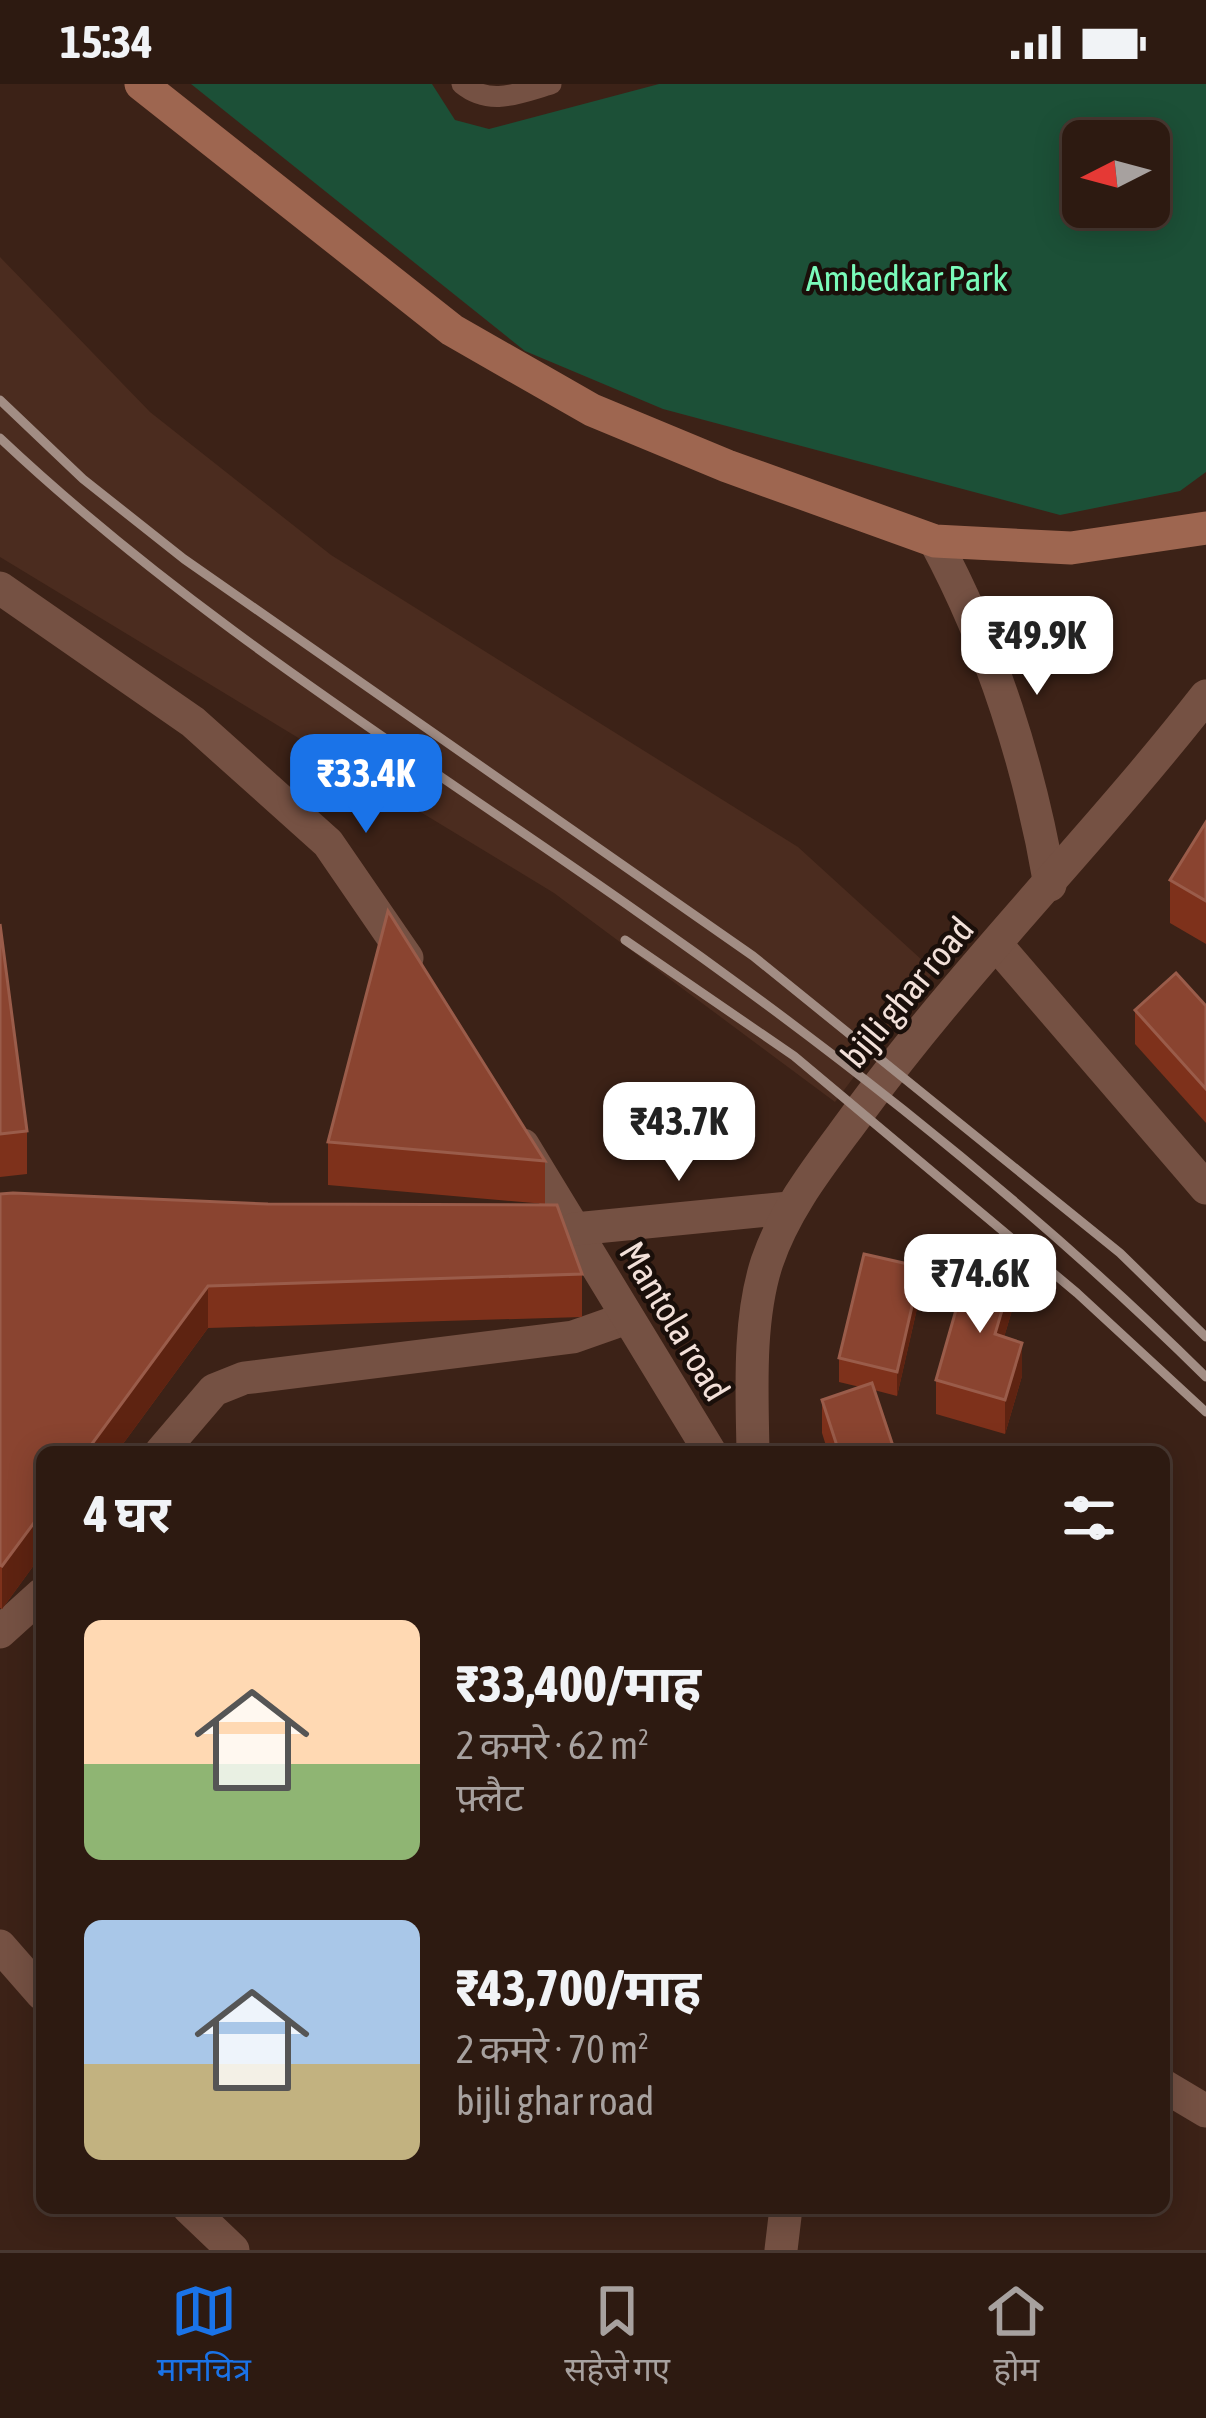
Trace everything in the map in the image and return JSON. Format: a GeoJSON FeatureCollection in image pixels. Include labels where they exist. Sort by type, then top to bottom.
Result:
{"type":"FeatureCollection","features":[{"type":"Feature","properties":{"kind":"main road"},"geometry":{"type":"LineString","coordinates":[[142,84],[452,330],[592,410],[727,466],[935,542],[1071,548],[1206,528]]}},
{"type":"Feature","properties":{"kind":"street"},"geometry":{"type":"LineString","coordinates":[[935,542],[971,612],[1020,756],[1038,815],[1050,885]]}},
{"type":"Feature","properties":{"kind":"street"},"geometry":{"type":"LineString","coordinates":[[0,588],[193,722],[328,843],[430,995]]}},
{"type":"Feature","properties":{"kind":"street","name":"bijli ghar road"},"geometry":{"type":"LineString","coordinates":[[753,1446],[758,1314],[766,1266],[789,1208],[918,1032],[1050,885],[1206,696]]}},
{"type":"Feature","properties":{"kind":"street"},"geometry":{"type":"LineString","coordinates":[[996,944],[1206,1188]]}},
{"type":"Feature","properties":{"kind":"street","name":"Mantola road"},"geometry":{"type":"LineString","coordinates":[[502,1112],[706,1446]]}},
{"type":"Feature","properties":{"kind":"street"},"geometry":{"type":"LineString","coordinates":[[536,1226],[575,1228],[789,1208]]}},
{"type":"Feature","properties":{"kind":"street"},"geometry":{"type":"LineString","coordinates":[[166,1446],[214,1390],[244,1378],[468,1354],[573,1337],[627,1318]]}},
{"type":"Feature","properties":{"kind":"street"},"geometry":{"type":"LineString","coordinates":[[0,1630],[36,1599]]}},
{"type":"Feature","properties":{"kind":"street"},"geometry":{"type":"LineString","coordinates":[[0,1946],[36,1987]]}},
{"type":"Feature","properties":{"kind":"street"},"geometry":{"type":"LineString","coordinates":[[1170,2086],[1206,2085]]}},
{"type":"Feature","properties":{"kind":"street"},"geometry":{"type":"LineString","coordinates":[[1170,2090],[1206,2111]]}},
{"type":"Feature","properties":{"kind":"street"},"geometry":{"type":"LineString","coordinates":[[195,2214],[233,2250]]}},
{"type":"Feature","properties":{"kind":"street"},"geometry":{"type":"LineString","coordinates":[[781,2250],[785,2214]]}},
{"type":"Feature","properties":{"kind":"lane"},"geometry":{"type":"LineString","coordinates":[[462,84],[474,93],[500,98],[551,84]]}},
{"type":"Feature","properties":{"kind":"shaded area"},"geometry":{"type":"Polygon","coordinates":[[[0,257],[150,412],[331,555],[798,847],[934,971],[835,1102],[554,893],[0,557],[0,257]]]}},
{"type":"Feature","properties":{"kind":"green space","name":"Ambedkar Park"},"geometry":{"type":"Polygon","coordinates":[[[191,84],[432,84],[455,120],[489,129],[659,84],[1206,84],[1206,472],[1180,491],[1060,515],[663,409],[525,351],[191,84]]]}},
{"type":"Feature","properties":{"kind":"building"},"geometry":{"type":"Polygon","coordinates":[[[1206,822],[1206,901],[1170,880],[1206,822]]]}},
{"type":"Feature","properties":{"kind":"building"},"geometry":{"type":"Polygon","coordinates":[[[388,911],[545,1161],[328,1142],[388,911]]]}},
{"type":"Feature","properties":{"kind":"building"},"geometry":{"type":"Polygon","coordinates":[[[0,924],[27,1131],[0,1134],[0,924]]]}},
{"type":"Feature","properties":{"kind":"building"},"geometry":{"type":"Polygon","coordinates":[[[1176,973],[1206,1006],[1206,1089],[1135,1010],[1176,973]]]}},
{"type":"Feature","properties":{"kind":"building"},"geometry":{"type":"Polygon","coordinates":[[[0,1194],[268,1204],[557,1205],[582,1274],[208,1286],[90,1446],[36,1446],[36,1520],[2,1566],[0,1194]]]}},
{"type":"Feature","properties":{"kind":"building"},"geometry":{"type":"Polygon","coordinates":[[[864,1254],[921,1267],[897,1372],[839,1358],[864,1254]]]}},
{"type":"Feature","properties":{"kind":"building"},"geometry":{"type":"Polygon","coordinates":[[[970,1261],[1013,1273],[995,1334],[1022,1343],[1005,1400],[936,1380],[970,1261]]]}},
{"type":"Feature","properties":{"kind":"building"},"geometry":{"type":"Polygon","coordinates":[[[872,1383],[893,1446],[837,1446],[822,1400],[872,1383]]]}},
{"type":"Feature","properties":{"kind":"railway"},"geometry":{"type":"LineString","coordinates":[[0,400],[83,479],[184,559],[753,956],[1120,1253],[1206,1337]]}},
{"type":"Feature","properties":{"kind":"railway"},"geometry":{"type":"LineString","coordinates":[[0,438],[74,505],[230,628],[713,966],[860,1076],[1072,1252],[1206,1377]]}},
{"type":"Feature","properties":{"kind":"railway"},"geometry":{"type":"LineString","coordinates":[[625,940],[794,1056],[1077,1293],[1206,1412]]}}]}
